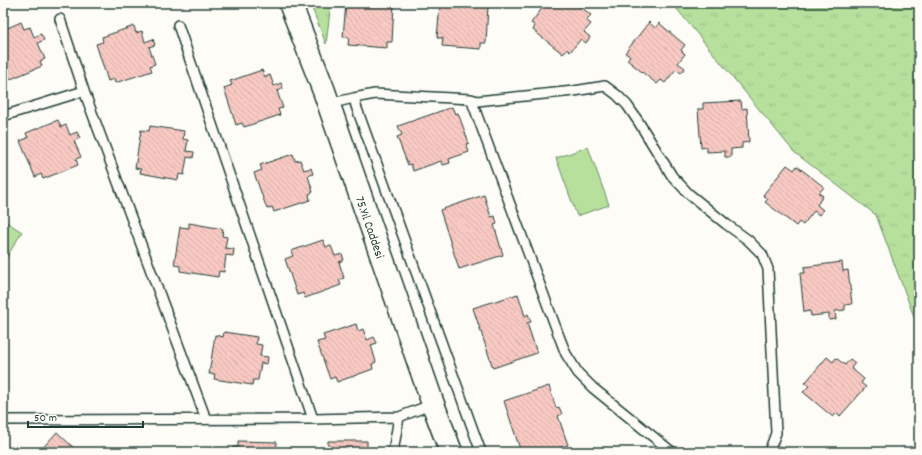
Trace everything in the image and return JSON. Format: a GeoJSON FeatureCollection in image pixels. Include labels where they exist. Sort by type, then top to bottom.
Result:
{"type":"FeatureCollection","features":[{"type":"Feature","properties":{"kind":"street","name":"75.Yıl Caddesi"},"geometry":{"type":"LineString","coordinates":[[290,3],[328,104],[451,452]]}},
{"type":"Feature","properties":{"kind":"lane"},"geometry":{"type":"LineString","coordinates":[[60,19],[84,91],[206,419]]}},
{"type":"Feature","properties":{"kind":"lane"},"geometry":{"type":"LineString","coordinates":[[178,25],[314,419]]}},
{"type":"Feature","properties":{"kind":"lane"},"geometry":{"type":"LineString","coordinates":[[328,104],[375,94],[477,101],[574,91],[605,86],[617,95],[627,105],[672,176],[680,185],[726,224],[748,240],[762,254],[768,269],[776,433],[768,452]]}},
{"type":"Feature","properties":{"kind":"lane"},"geometry":{"type":"LineString","coordinates":[[3,116],[84,91]]}},
{"type":"Feature","properties":{"kind":"lane"},"geometry":{"type":"LineString","coordinates":[[354,98],[481,452]]}},
{"type":"Feature","properties":{"kind":"lane"},"geometry":{"type":"LineString","coordinates":[[471,100],[566,354],[578,373],[593,388],[672,452]]}},
{"type":"Feature","properties":{"kind":"lane"},"geometry":{"type":"LineString","coordinates":[[3,420],[314,419],[399,417],[433,404]]}},
{"type":"Feature","properties":{"kind":"lane"},"geometry":{"type":"LineString","coordinates":[[393,452],[399,417]]}},
{"type":"Feature","properties":{"kind":"green space"},"geometry":{"type":"Polygon","coordinates":[[[310,3],[331,3],[326,44],[310,3]]]}},
{"type":"Feature","properties":{"kind":"green space"},"geometry":{"type":"Polygon","coordinates":[[[672,3],[919,3],[919,330],[876,215],[794,152],[672,3]]]}},
{"type":"Feature","properties":{"kind":"green space"},"geometry":{"type":"Polygon","coordinates":[[[588,147],[609,205],[577,216],[556,158],[588,147]]]}},
{"type":"Feature","properties":{"kind":"green space"},"geometry":{"type":"Polygon","coordinates":[[[3,220],[22,232],[3,263],[3,220]]]}},
{"type":"Feature","properties":{"kind":"building"},"geometry":{"type":"Polygon","coordinates":[[[346,3],[394,4],[392,42],[387,42],[387,48],[348,45],[349,37],[343,37],[346,3]]]}},
{"type":"Feature","properties":{"kind":"building"},"geometry":{"type":"Polygon","coordinates":[[[483,3],[488,5],[486,43],[481,43],[481,49],[442,46],[443,38],[437,38],[440,4],[483,3]]]}},
{"type":"Feature","properties":{"kind":"building"},"geometry":{"type":"Polygon","coordinates":[[[546,3],[576,3],[591,15],[586,20],[591,24],[584,32],[590,37],[586,43],[581,39],[570,52],[567,49],[563,54],[533,30],[535,26],[531,23],[546,3]]]}},
{"type":"Feature","properties":{"kind":"building"},"geometry":{"type":"Polygon","coordinates":[[[21,22],[24,29],[30,27],[34,37],[41,34],[44,40],[38,43],[45,59],[40,61],[42,66],[6,81],[5,77],[3,77],[3,30],[21,22]]]}},
{"type":"Feature","properties":{"kind":"building"},"geometry":{"type":"Polygon","coordinates":[[[649,22],[655,28],[659,23],[685,45],[681,50],[685,54],[678,63],[685,68],[681,73],[676,69],[665,83],[661,80],[657,84],[627,60],[630,56],[625,53],[649,22]]]}},
{"type":"Feature","properties":{"kind":"building"},"geometry":{"type":"Polygon","coordinates":[[[134,26],[136,33],[142,31],[145,42],[153,39],[155,45],[149,47],[155,64],[150,66],[152,71],[115,83],[114,79],[108,81],[96,44],[103,42],[102,37],[134,26]]]}},
{"type":"Feature","properties":{"kind":"building"},"geometry":{"type":"Polygon","coordinates":[[[262,70],[265,77],[270,75],[274,86],[281,83],[283,89],[277,91],[283,108],[278,109],[280,115],[244,127],[242,123],[236,125],[224,88],[232,85],[230,81],[262,70]]]}},
{"type":"Feature","properties":{"kind":"building"},"geometry":{"type":"Polygon","coordinates":[[[741,101],[742,109],[747,108],[749,142],[742,143],[742,148],[731,149],[731,157],[725,157],[725,151],[707,152],[707,147],[701,148],[698,109],[703,109],[703,103],[741,101]]]}},
{"type":"Feature","properties":{"kind":"building"},"geometry":{"type":"Polygon","coordinates":[[[452,107],[455,114],[458,113],[469,143],[466,144],[469,152],[449,159],[450,163],[443,165],[441,161],[413,171],[411,164],[408,165],[397,137],[402,135],[398,126],[452,107]]]}},
{"type":"Feature","properties":{"kind":"building"},"geometry":{"type":"Polygon","coordinates":[[[58,120],[61,127],[66,125],[70,135],[77,132],[80,138],[74,141],[81,157],[76,159],[78,165],[43,179],[41,174],[35,177],[20,141],[28,138],[26,133],[58,120]]]}},
{"type":"Feature","properties":{"kind":"building"},"geometry":{"type":"Polygon","coordinates":[[[150,126],[184,131],[183,139],[188,140],[186,151],[194,152],[193,158],[187,157],[184,175],[179,174],[178,180],[140,173],[141,169],[135,168],[141,130],[149,131],[150,126]]]}},
{"type":"Feature","properties":{"kind":"building"},"geometry":{"type":"Polygon","coordinates":[[[293,154],[295,161],[300,160],[304,170],[311,168],[313,174],[308,176],[313,192],[309,194],[310,200],[274,212],[272,207],[267,209],[254,173],[262,170],[260,165],[293,154]]]}},
{"type":"Feature","properties":{"kind":"building"},"geometry":{"type":"Polygon","coordinates":[[[787,165],[794,170],[797,166],[824,187],[819,193],[823,196],[817,205],[823,210],[819,215],[814,211],[803,225],[799,222],[796,226],[765,202],[768,199],[763,195],[787,165]]]}},
{"type":"Feature","properties":{"kind":"building"},"geometry":{"type":"Polygon","coordinates":[[[484,195],[491,217],[495,216],[497,224],[494,225],[503,255],[459,269],[440,210],[484,195]]]}},
{"type":"Feature","properties":{"kind":"building"},"geometry":{"type":"Polygon","coordinates":[[[189,223],[223,229],[222,236],[227,237],[225,248],[234,249],[233,256],[226,255],[224,272],[219,271],[218,277],[180,271],[180,266],[174,265],[180,227],[189,228],[189,223]]]}},
{"type":"Feature","properties":{"kind":"building"},"geometry":{"type":"Polygon","coordinates":[[[323,240],[326,247],[331,246],[335,256],[342,254],[344,260],[339,262],[344,278],[339,280],[341,285],[305,298],[303,293],[297,295],[285,259],[293,256],[291,251],[323,240]]]}},
{"type":"Feature","properties":{"kind":"building"},"geometry":{"type":"Polygon","coordinates":[[[842,262],[843,271],[848,270],[852,304],[845,305],[845,310],[835,311],[836,319],[829,320],[829,314],[811,316],[810,311],[804,312],[800,273],[805,273],[804,267],[842,262]]]}},
{"type":"Feature","properties":{"kind":"building"},"geometry":{"type":"Polygon","coordinates":[[[518,294],[525,316],[528,314],[531,322],[527,323],[537,353],[493,368],[473,308],[518,294]]]}},
{"type":"Feature","properties":{"kind":"building"},"geometry":{"type":"Polygon","coordinates":[[[356,324],[358,331],[363,329],[367,340],[374,337],[377,343],[371,345],[376,362],[372,364],[373,369],[337,382],[335,377],[330,379],[317,342],[325,340],[323,335],[356,324]]]}},
{"type":"Feature","properties":{"kind":"building"},"geometry":{"type":"Polygon","coordinates":[[[224,332],[257,337],[256,344],[262,345],[260,356],[268,357],[267,364],[261,363],[258,380],[253,380],[252,385],[214,379],[215,374],[209,374],[215,335],[223,337],[224,332]]]}},
{"type":"Feature","properties":{"kind":"building"},"geometry":{"type":"Polygon","coordinates":[[[827,357],[833,362],[836,358],[845,365],[850,359],[855,363],[851,368],[864,379],[861,383],[866,387],[840,416],[837,413],[833,417],[803,392],[809,386],[805,383],[827,357]]]}},
{"type":"Feature","properties":{"kind":"building"},"geometry":{"type":"Polygon","coordinates":[[[549,386],[556,408],[559,407],[562,414],[558,416],[568,445],[548,452],[521,452],[504,401],[549,386]]]}},
{"type":"Feature","properties":{"kind":"building"},"geometry":{"type":"Polygon","coordinates":[[[57,432],[78,452],[39,452],[57,432]]]}},
{"type":"Feature","properties":{"kind":"building"},"geometry":{"type":"Polygon","coordinates":[[[238,441],[277,442],[276,450],[282,450],[282,452],[233,452],[233,447],[238,447],[238,441]]]}},
{"type":"Feature","properties":{"kind":"building"},"geometry":{"type":"Polygon","coordinates":[[[328,441],[367,441],[367,450],[372,450],[372,452],[323,452],[324,447],[328,447],[328,441]]]}},
{"type":"Feature","properties":{"kind":"building"},"geometry":{"type":"Polygon","coordinates":[[[198,449],[198,452],[136,452],[136,450],[198,449]]]}}]}
